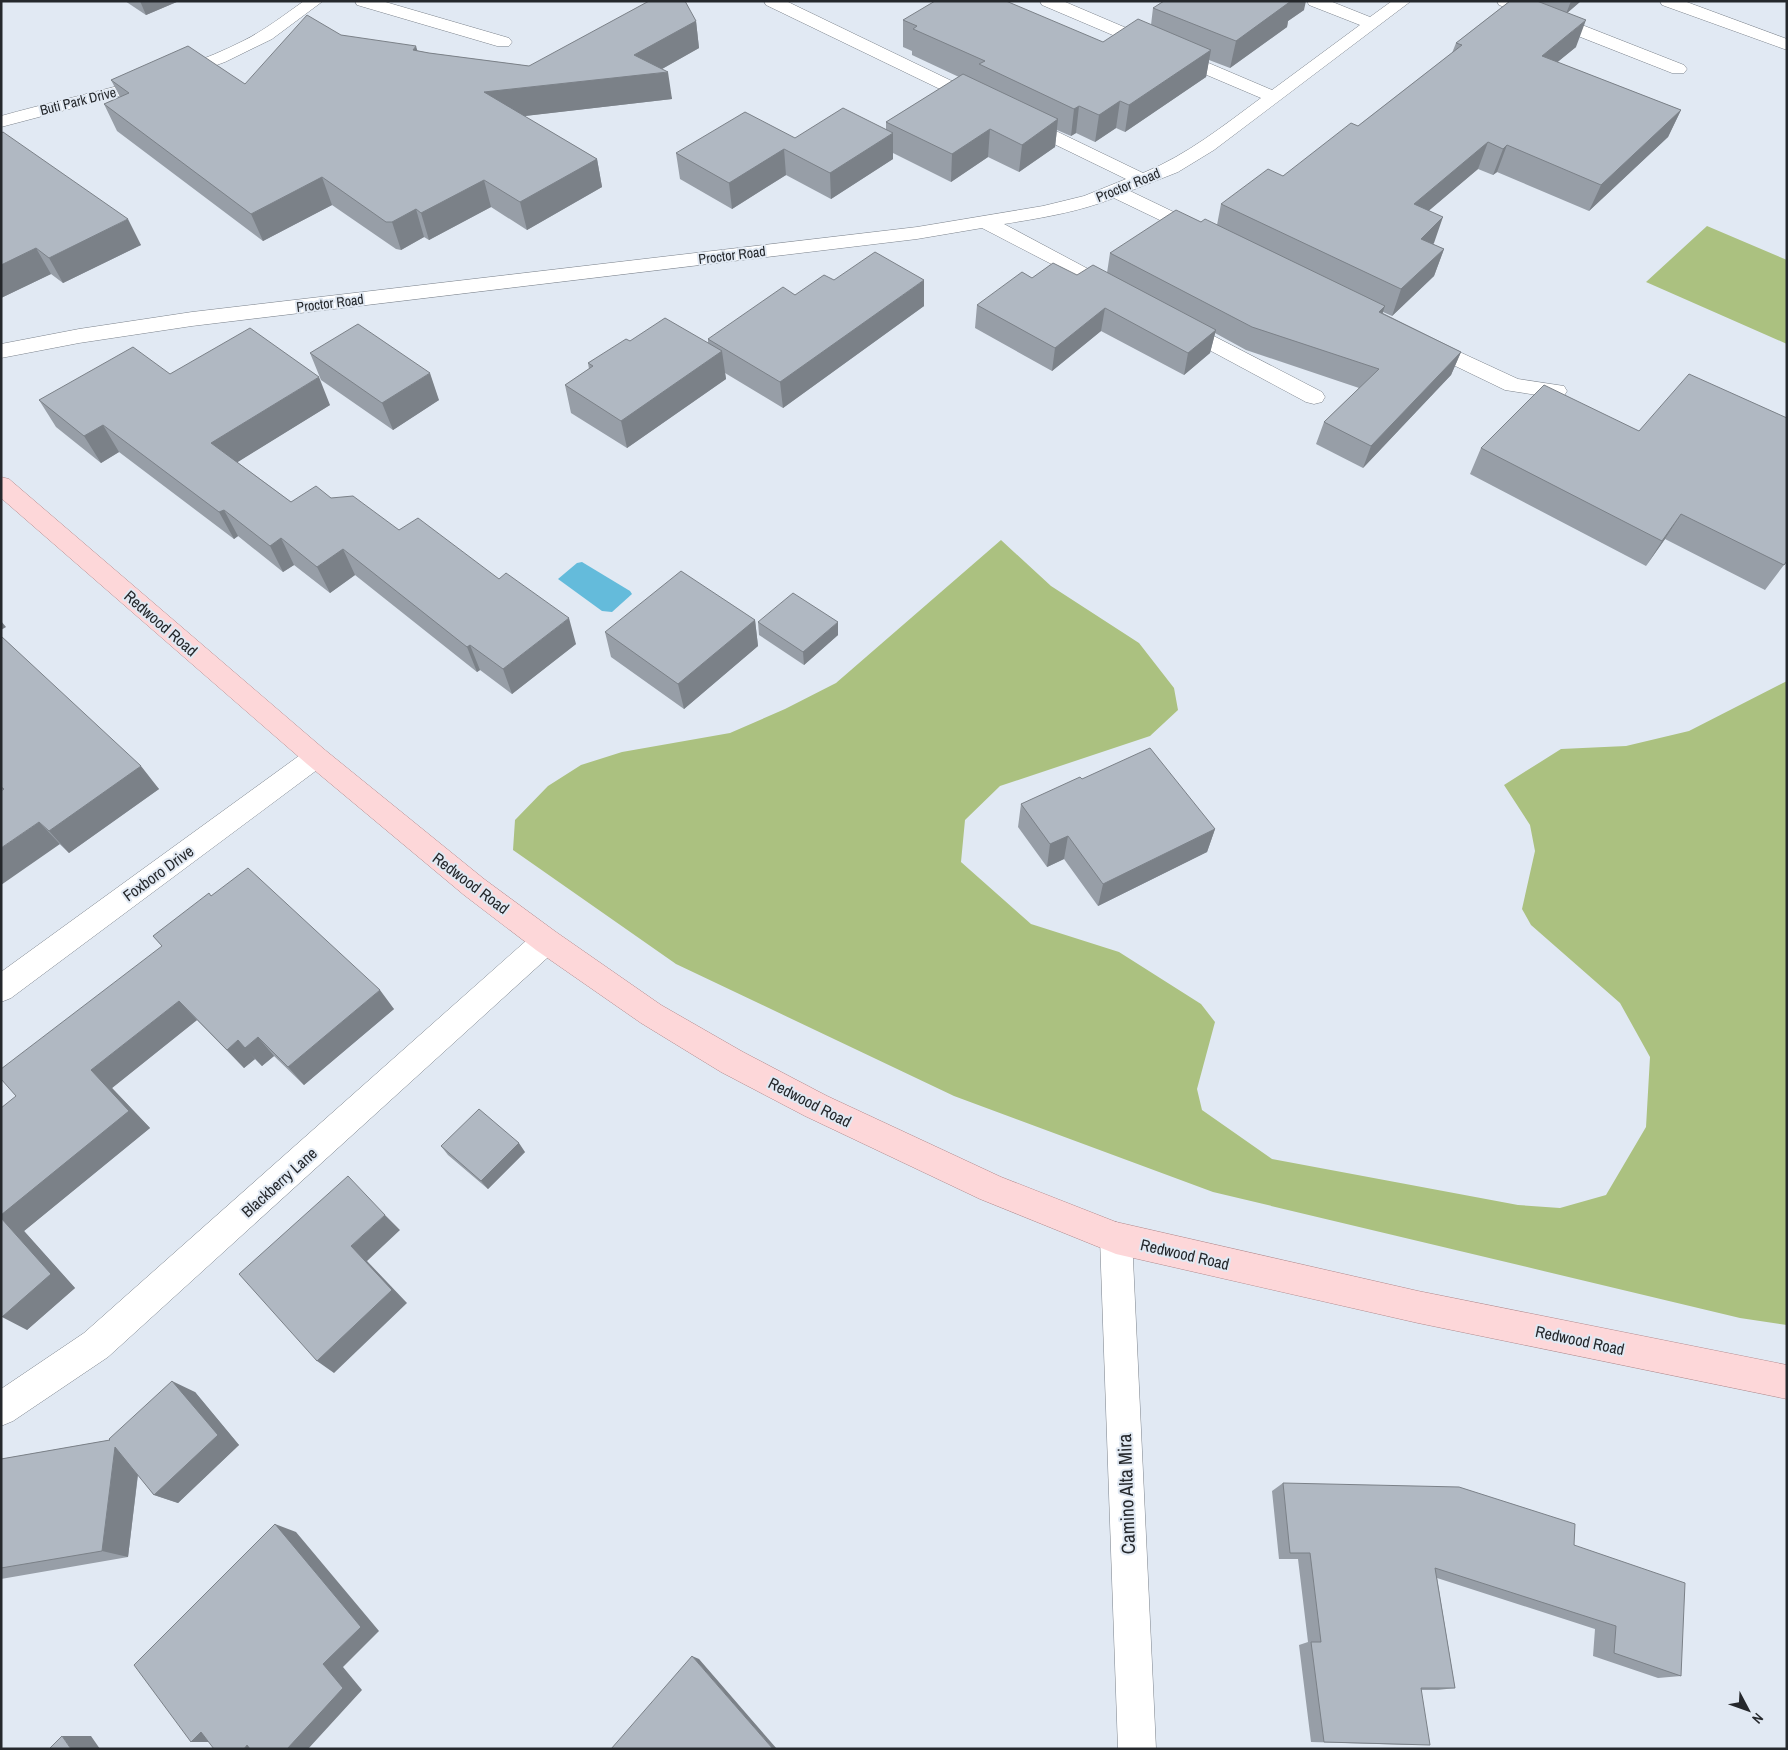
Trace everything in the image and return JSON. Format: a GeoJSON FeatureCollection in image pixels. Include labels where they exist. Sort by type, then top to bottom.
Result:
{"type":"FeatureCollection","features":[{"type":"Feature","properties":{"kind":"main road","name":"Redwood Road"},"geometry":{"type":"LineString","coordinates":[[1,485],[419,844],[546,941],[673,1028],[816,1106],[991,1188],[1116,1238],[1418,1307],[1787,1382]]}},
{"type":"Feature","properties":{"kind":"street","name":"Buti Park Drive"},"geometry":{"type":"LineString","coordinates":[[1,122],[131,89],[195,68],[248,45],[272,32],[315,1]]}},
{"type":"Feature","properties":{"kind":"street"},"geometry":{"type":"LineString","coordinates":[[363,1],[503,42]]}},
{"type":"Feature","properties":{"kind":"street"},"geometry":{"type":"LineString","coordinates":[[772,1],[1143,180]]}},
{"type":"Feature","properties":{"kind":"street"},"geometry":{"type":"LineString","coordinates":[[1048,1],[1274,97]]}},
{"type":"Feature","properties":{"kind":"street"},"geometry":{"type":"LineString","coordinates":[[1315,1],[1372,24]]}},
{"type":"Feature","properties":{"kind":"street","name":"Proctor Road"},"geometry":{"type":"LineString","coordinates":[[1,351],[79,336],[192,319],[917,233],[982,224],[983,221],[1042,212],[1116,191],[1171,168],[1207,146],[1403,1]]}},
{"type":"Feature","properties":{"kind":"street"},"geometry":{"type":"LineString","coordinates":[[1505,1],[1678,69]]}},
{"type":"Feature","properties":{"kind":"street"},"geometry":{"type":"LineString","coordinates":[[1668,1],[1787,45]]}},
{"type":"Feature","properties":{"kind":"street"},"geometry":{"type":"LineString","coordinates":[[1116,191],[1219,242]]}},
{"type":"Feature","properties":{"kind":"street"},"geometry":{"type":"LineString","coordinates":[[983,221],[1132,300]]}},
{"type":"Feature","properties":{"kind":"street"},"geometry":{"type":"LineString","coordinates":[[1158,314],[1314,397]]}},
{"type":"Feature","properties":{"kind":"street"},"geometry":{"type":"LineString","coordinates":[[1406,333],[1512,385],[1556,390]]}},
{"type":"Feature","properties":{"kind":"street","name":"Foxboro Drive"},"geometry":{"type":"LineString","coordinates":[[1,989],[316,757]]}},
{"type":"Feature","properties":{"kind":"street","name":"Blackberry Lane"},"geometry":{"type":"LineString","coordinates":[[1,1409],[96,1345],[546,941]]}},
{"type":"Feature","properties":{"kind":"street","name":"Camino Alta Mira"},"geometry":{"type":"LineString","coordinates":[[1116,1238],[1137,1749]]}},
{"type":"Feature","properties":{"kind":"green space"},"geometry":{"type":"Polygon","coordinates":[[[1707,226],[1787,260],[1787,344],[1646,282],[1707,226]]]}},
{"type":"Feature","properties":{"kind":"green space"},"geometry":{"type":"Polygon","coordinates":[[[1001,540],[1051,586],[1139,643],[1174,688],[1178,710],[1150,736],[1000,786],[965,820],[961,862],[1031,924],[1119,952],[1201,1004],[1215,1022],[1197,1089],[1202,1110],[1272,1159],[1518,1205],[1560,1208],[1606,1195],[1646,1127],[1650,1057],[1620,1003],[1531,925],[1522,909],[1535,851],[1530,825],[1504,785],[1561,749],[1626,746],[1689,731],[1787,681],[1787,1325],[1740,1318],[1213,1192],[954,1096],[676,964],[513,850],[515,820],[548,786],[581,765],[622,752],[730,733],[785,709],[836,683],[1001,540]]]}},
{"type":"Feature","properties":{"kind":"water"},"geometry":{"type":"Polygon","coordinates":[[[582,562],[632,594],[612,612],[602,611],[558,579],[577,563],[582,562]]]}},
{"type":"Feature","properties":{"kind":"building"},"geometry":{"type":"Polygon","coordinates":[[[649,1],[685,1],[696,21],[634,55],[668,72],[484,92],[597,159],[520,202],[484,180],[421,213],[416,209],[392,222],[386,222],[322,177],[251,214],[104,104],[129,93],[111,80],[188,46],[245,84],[307,15],[341,35],[416,46],[413,50],[429,53],[529,66],[649,1]]]}},
{"type":"Feature","properties":{"kind":"building"},"geometry":{"type":"Polygon","coordinates":[[[935,1],[1006,1],[1103,42],[1138,19],[1211,50],[1129,105],[1120,101],[1099,115],[1079,106],[1074,109],[979,64],[985,61],[913,29],[917,26],[903,20],[935,1]]]}},
{"type":"Feature","properties":{"kind":"building"},"geometry":{"type":"Polygon","coordinates":[[[1164,1],[1291,1],[1236,41],[1153,8],[1164,1]]]}},
{"type":"Feature","properties":{"kind":"building"},"geometry":{"type":"Polygon","coordinates":[[[1510,1],[1537,1],[1586,20],[1542,56],[1681,110],[1601,185],[1507,145],[1503,149],[1488,142],[1414,204],[1443,217],[1421,239],[1444,249],[1401,289],[1221,204],[1268,169],[1283,176],[1351,123],[1358,126],[1462,45],[1456,43],[1510,1]]]}},
{"type":"Feature","properties":{"kind":"building"},"geometry":{"type":"Polygon","coordinates":[[[963,74],[1058,119],[1022,145],[990,129],[952,154],[886,122],[963,74]]]}},
{"type":"Feature","properties":{"kind":"building"},"geometry":{"type":"Polygon","coordinates":[[[843,108],[893,133],[830,173],[784,149],[729,183],[676,153],[745,112],[795,138],[843,108]]]}},
{"type":"Feature","properties":{"kind":"building"},"geometry":{"type":"Polygon","coordinates":[[[3,132],[128,219],[49,258],[36,248],[1,265],[1,133],[3,132]]]}},
{"type":"Feature","properties":{"kind":"building"},"geometry":{"type":"Polygon","coordinates":[[[1176,210],[1201,222],[1205,219],[1385,306],[1379,312],[1461,352],[1371,446],[1324,422],[1379,369],[1252,327],[1110,253],[1176,210]]]}},
{"type":"Feature","properties":{"kind":"building"},"geometry":{"type":"Polygon","coordinates":[[[875,252],[924,280],[780,382],[708,339],[783,287],[795,295],[824,275],[834,280],[875,252]]]}},
{"type":"Feature","properties":{"kind":"building"},"geometry":{"type":"Polygon","coordinates":[[[1053,263],[1077,275],[1093,265],[1216,330],[1188,353],[1105,308],[1055,348],[977,305],[1022,272],[1032,278],[1053,263]]]}},
{"type":"Feature","properties":{"kind":"building"},"geometry":{"type":"Polygon","coordinates":[[[665,318],[722,351],[621,421],[565,385],[593,366],[588,363],[626,339],[630,341],[665,318]]]}},
{"type":"Feature","properties":{"kind":"building"},"geometry":{"type":"Polygon","coordinates":[[[358,324],[430,373],[382,403],[310,353],[358,324]]]}},
{"type":"Feature","properties":{"kind":"building"},"geometry":{"type":"Polygon","coordinates":[[[250,328],[319,377],[211,443],[291,502],[316,486],[331,498],[353,496],[399,530],[418,518],[499,579],[506,573],[569,618],[503,669],[470,645],[467,647],[343,549],[317,567],[281,538],[270,546],[224,510],[219,512],[103,425],[84,436],[39,400],[133,347],[170,374],[250,328]]]}},
{"type":"Feature","properties":{"kind":"building"},"geometry":{"type":"Polygon","coordinates":[[[1689,374],[1787,418],[1787,561],[1784,565],[1681,514],[1662,541],[1481,448],[1544,385],[1639,431],[1689,374]]]}},
{"type":"Feature","properties":{"kind":"building"},"geometry":{"type":"Polygon","coordinates":[[[681,571],[755,620],[678,684],[605,632],[681,571]]]}},
{"type":"Feature","properties":{"kind":"building"},"geometry":{"type":"Polygon","coordinates":[[[793,593],[838,622],[803,652],[758,622],[793,593]]]}},
{"type":"Feature","properties":{"kind":"building"},"geometry":{"type":"Polygon","coordinates":[[[1,636],[141,766],[49,831],[39,822],[1,848],[1,791],[4,789],[1,787],[1,636]]]}},
{"type":"Feature","properties":{"kind":"building"},"geometry":{"type":"Polygon","coordinates":[[[1150,748],[1215,829],[1103,884],[1068,836],[1050,844],[1021,804],[1150,748]]]}},
{"type":"Feature","properties":{"kind":"building"},"geometry":{"type":"Polygon","coordinates":[[[248,868],[380,990],[288,1067],[258,1037],[245,1048],[238,1040],[227,1050],[179,1001],[91,1070],[129,1111],[1,1215],[1,1108],[16,1096],[1,1079],[1,1069],[162,946],[153,936],[209,893],[211,896],[248,868]]]}},
{"type":"Feature","properties":{"kind":"building"},"geometry":{"type":"Polygon","coordinates":[[[479,1109],[519,1143],[481,1181],[441,1146],[479,1109]]]}},
{"type":"Feature","properties":{"kind":"building"},"geometry":{"type":"Polygon","coordinates":[[[348,1176],[385,1215],[351,1246],[392,1290],[317,1361],[239,1274],[348,1176]]]}},
{"type":"Feature","properties":{"kind":"building"},"geometry":{"type":"Polygon","coordinates":[[[1,1218],[51,1274],[2,1317],[1,1317],[1,1218]]]}},
{"type":"Feature","properties":{"kind":"building"},"geometry":{"type":"Polygon","coordinates":[[[172,1381],[218,1435],[154,1495],[115,1447],[102,1551],[1,1568],[1,1459],[110,1440],[172,1381]]]}},
{"type":"Feature","properties":{"kind":"building"},"geometry":{"type":"Polygon","coordinates":[[[1283,1483],[1459,1487],[1575,1524],[1574,1545],[1685,1583],[1681,1676],[1614,1653],[1616,1626],[1435,1568],[1455,1688],[1421,1688],[1430,1745],[1324,1742],[1311,1642],[1321,1642],[1310,1553],[1290,1553],[1283,1483]]]}},
{"type":"Feature","properties":{"kind":"building"},"geometry":{"type":"Polygon","coordinates":[[[275,1524],[361,1627],[323,1664],[343,1688],[287,1749],[250,1749],[247,1745],[244,1749],[214,1749],[201,1732],[191,1742],[134,1665],[275,1524]]]}},
{"type":"Feature","properties":{"kind":"building"},"geometry":{"type":"Polygon","coordinates":[[[692,1656],[773,1749],[611,1749],[692,1656]]]}},
{"type":"Feature","properties":{"kind":"building"},"geometry":{"type":"Polygon","coordinates":[[[62,1736],[71,1749],[49,1749],[62,1736]]]}}]}
